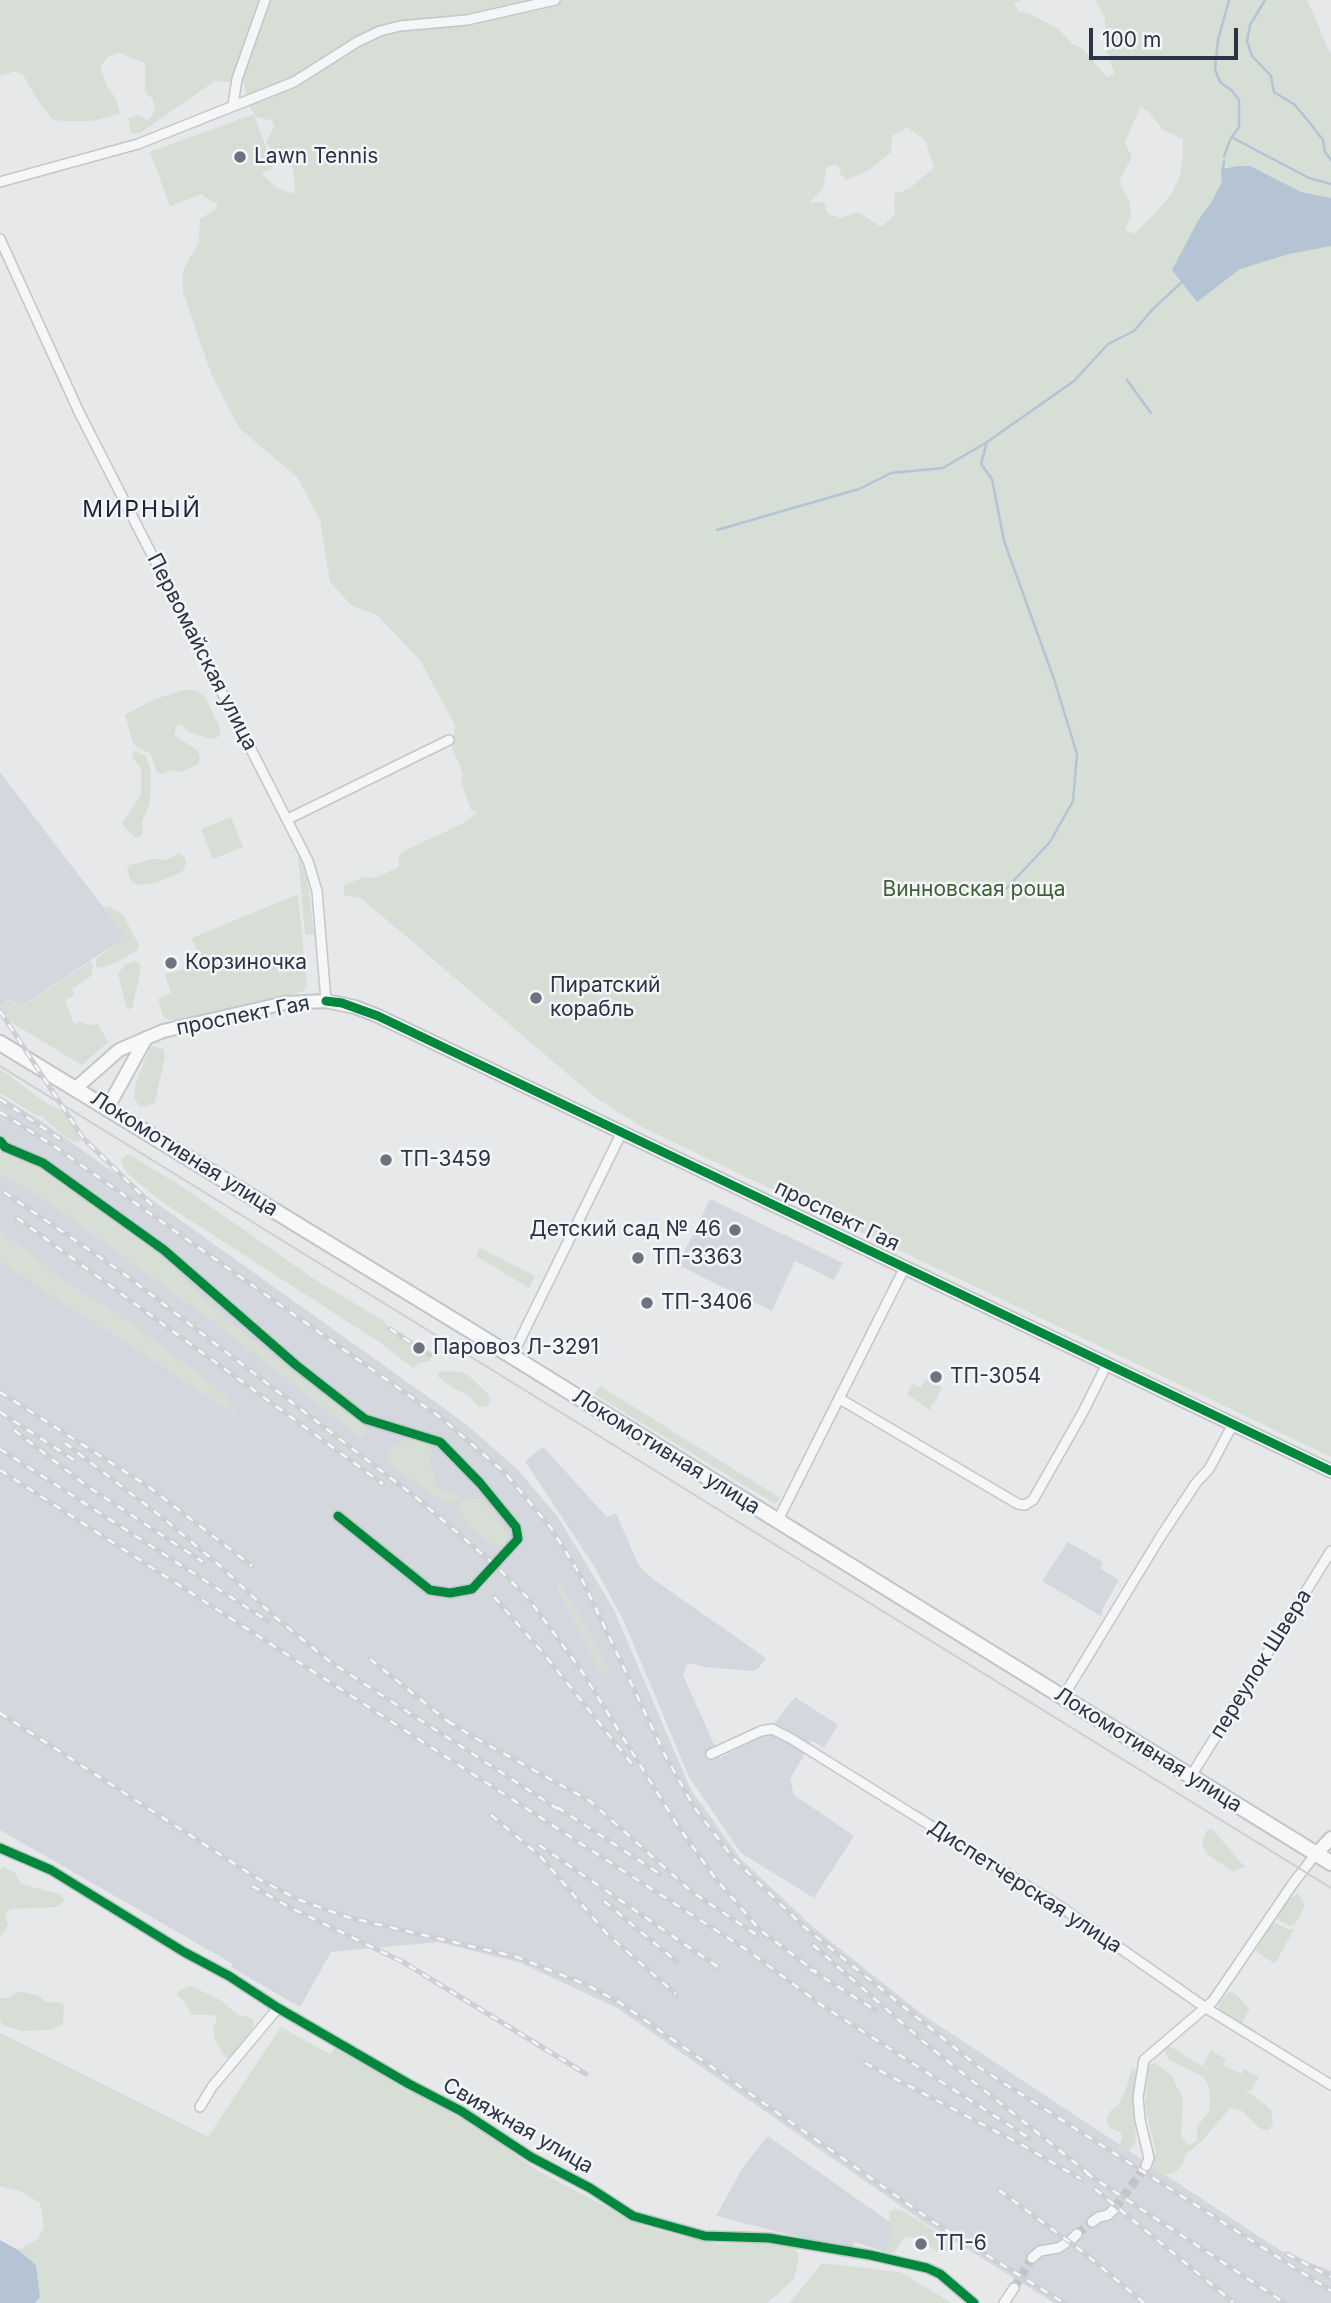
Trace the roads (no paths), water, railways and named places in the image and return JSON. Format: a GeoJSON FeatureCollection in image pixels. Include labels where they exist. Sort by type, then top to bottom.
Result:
{"type":"FeatureCollection","features":[{"type":"Feature","properties":{"kind":"main road","name":"проспект Гая"},"geometry":{"type":"LineString","coordinates":[[76,1088],[119,1050],[163,1031],[285,1003],[342,1003],[378,1016],[1331,1471]]}},
{"type":"Feature","properties":{"kind":"main road"},"geometry":{"type":"LineString","coordinates":[[108,1107],[146,1038]]}},
{"type":"Feature","properties":{"kind":"main road","name":"Локомотивная улица"},"geometry":{"type":"LineString","coordinates":[[0,1043],[108,1107],[1331,1863]]}},
{"type":"Feature","properties":{"kind":"main road"},"geometry":{"type":"LineString","coordinates":[[1316,1854],[1331,1838]]}},
{"type":"Feature","properties":{"kind":"street"},"geometry":{"type":"LineString","coordinates":[[233,104],[237,79],[265,0]]}},
{"type":"Feature","properties":{"kind":"street"},"geometry":{"type":"LineString","coordinates":[[0,182],[138,144],[293,82],[357,42],[380,31],[400,26],[467,20],[555,0]]}},
{"type":"Feature","properties":{"kind":"street","name":"Первомайская улица"},"geometry":{"type":"LineString","coordinates":[[0,239],[79,412],[308,862],[317,888],[326,1001]]}},
{"type":"Feature","properties":{"kind":"street"},"geometry":{"type":"LineString","coordinates":[[288,819],[449,740]]}},
{"type":"Feature","properties":{"kind":"street"},"geometry":{"type":"LineString","coordinates":[[512,1356],[622,1132]]}},
{"type":"Feature","properties":{"kind":"street"},"geometry":{"type":"LineString","coordinates":[[0,1141],[5,1147],[43,1163],[164,1250],[296,1365],[365,1419],[440,1442],[480,1483],[516,1527],[518,1539],[472,1589],[450,1593],[430,1590],[338,1516]]}},
{"type":"Feature","properties":{"kind":"street"},"geometry":{"type":"LineString","coordinates":[[778,1521],[905,1267]]}},
{"type":"Feature","properties":{"kind":"street"},"geometry":{"type":"LineString","coordinates":[[840,1399],[1018,1504],[1025,1505],[1032,1500],[1083,1412],[1107,1364]]}},
{"type":"Feature","properties":{"kind":"street"},"geometry":{"type":"LineString","coordinates":[[1063,1697],[1161,1536],[1196,1483],[1209,1469],[1233,1424]]}},
{"type":"Feature","properties":{"kind":"street","name":"переулок Швера"},"geometry":{"type":"LineString","coordinates":[[1191,1776],[1331,1551]]}},
{"type":"Feature","properties":{"kind":"street","name":"Диспетчерская улица"},"geometry":{"type":"LineString","coordinates":[[711,1754],[761,1731],[772,1729],[790,1738],[1058,1905],[1206,2008],[1331,2085]]}},
{"type":"Feature","properties":{"kind":"street","name":"Свияжная улица"},"geometry":{"type":"LineString","coordinates":[[0,1848],[51,1870],[278,2008],[461,2111],[531,2157],[590,2188],[633,2217],[705,2236],[769,2238],[870,2255],[927,2268],[940,2274],[974,2303]]}},
{"type":"Feature","properties":{"kind":"street"},"geometry":{"type":"LineString","coordinates":[[1146,2166],[1149,2158],[1140,2120],[1138,2097],[1144,2060],[1206,2008],[1316,1854]]}},
{"type":"Feature","properties":{"kind":"street"},"geometry":{"type":"LineString","coordinates":[[200,2107],[212,2087],[278,2008]]}},
{"type":"Feature","properties":{"kind":"street"},"geometry":{"type":"LineString","coordinates":[[1092,2221],[1108,2215],[1115,2208]]}},
{"type":"Feature","properties":{"kind":"street"},"geometry":{"type":"LineString","coordinates":[[1032,2258],[1040,2251],[1058,2248],[1071,2239]]}},
{"type":"Feature","properties":{"kind":"street"},"geometry":{"type":"LineString","coordinates":[[1004,2303],[1014,2288]]}},
{"type":"Feature","properties":{"kind":"water"},"geometry":{"type":"Polygon","coordinates":[[[1250,166],[1301,192],[1331,198],[1331,246],[1289,254],[1240,269],[1197,302],[1172,270],[1221,184],[1223,169],[1250,166]]]}},
{"type":"Feature","properties":{"kind":"water"},"geometry":{"type":"Polygon","coordinates":[[[0,2240],[36,2265],[40,2297],[35,2303],[0,2303],[0,2240]]]}},
{"type":"Feature","properties":{"kind":"waterway"},"geometry":{"type":"LineString","coordinates":[[1224,156],[1239,127],[1239,100],[1220,82],[1215,69],[1218,40],[1229,0]]}},
{"type":"Feature","properties":{"kind":"waterway"},"geometry":{"type":"LineString","coordinates":[[1265,0],[1250,25],[1247,41],[1252,56],[1271,76],[1274,92],[1295,105],[1323,140],[1325,152],[1331,160]]}},
{"type":"Feature","properties":{"kind":"waterway"},"geometry":{"type":"LineString","coordinates":[[1233,138],[1309,178],[1331,184]]}},
{"type":"Feature","properties":{"kind":"waterway"},"geometry":{"type":"LineString","coordinates":[[1222,175],[1224,161]]}},
{"type":"Feature","properties":{"kind":"waterway"},"geometry":{"type":"LineString","coordinates":[[1001,894],[1050,842],[1073,801],[1077,754],[1054,679],[1004,541],[992,479],[981,464],[987,442],[1074,381],[1108,344],[1134,331],[1182,282]]}},
{"type":"Feature","properties":{"kind":"waterway"},"geometry":{"type":"LineString","coordinates":[[1127,380],[1151,413]]}},
{"type":"Feature","properties":{"kind":"waterway"},"geometry":{"type":"LineString","coordinates":[[717,530],[859,489],[891,473],[943,468],[987,442]]}},
{"type":"Feature","properties":{"kind":"tunnel"},"geometry":{"type":"LineString","coordinates":[[1115,2208],[1146,2166]]}},
{"type":"Feature","properties":{"kind":"tunnel"},"geometry":{"type":"LineString","coordinates":[[1077,2234],[1092,2222]]}},
{"type":"Feature","properties":{"kind":"tunnel"},"geometry":{"type":"LineString","coordinates":[[1014,2288],[1032,2258]]}},
{"type":"Feature","properties":{"kind":"tram line"},"geometry":{"type":"LineString","coordinates":[[0,1066],[1331,1888]]}},
{"type":"Feature","properties":{"kind":"railway"},"geometry":{"type":"LineString","coordinates":[[0,1011],[83,1138],[152,1205]]}},
{"type":"Feature","properties":{"kind":"railway"},"geometry":{"type":"LineString","coordinates":[[0,1099],[60,1139]]}},
{"type":"Feature","properties":{"kind":"railway"},"geometry":{"type":"LineString","coordinates":[[0,1112],[54,1146],[444,1420],[505,1473],[551,1528],[579,1573],[666,1757],[694,1807],[733,1858],[803,1926],[980,2068],[1331,2291]]}},
{"type":"Feature","properties":{"kind":"railway"},"geometry":{"type":"LineString","coordinates":[[4,1192],[123,1273],[418,1499],[495,1565],[528,1598],[581,1670],[678,1826],[715,1878],[760,1930],[816,1972]]}},
{"type":"Feature","properties":{"kind":"railway"},"geometry":{"type":"LineString","coordinates":[[17,1218],[383,1484]]}},
{"type":"Feature","properties":{"kind":"railway"},"geometry":{"type":"LineString","coordinates":[[390,1329],[430,1355]]}},
{"type":"Feature","properties":{"kind":"railway"},"geometry":{"type":"LineString","coordinates":[[0,1392],[149,1487],[252,1566]]}},
{"type":"Feature","properties":{"kind":"railway"},"geometry":{"type":"LineString","coordinates":[[0,1412],[74,1460]]}},
{"type":"Feature","properties":{"kind":"railway"},"geometry":{"type":"LineString","coordinates":[[14,1430],[87,1486],[203,1562]]}},
{"type":"Feature","properties":{"kind":"railway"},"geometry":{"type":"LineString","coordinates":[[65,1443],[163,1518],[329,1661],[564,1813]]}},
{"type":"Feature","properties":{"kind":"railway"},"geometry":{"type":"LineString","coordinates":[[0,1449],[268,1621]]}},
{"type":"Feature","properties":{"kind":"railway"},"geometry":{"type":"LineString","coordinates":[[0,1470],[750,1952],[820,2004],[1029,2138]]}},
{"type":"Feature","properties":{"kind":"railway"},"geometry":{"type":"LineString","coordinates":[[494,1597],[544,1654],[632,1764]]}},
{"type":"Feature","properties":{"kind":"railway"},"geometry":{"type":"LineString","coordinates":[[370,1659],[455,1727]]}},
{"type":"Feature","properties":{"kind":"railway"},"geometry":{"type":"LineString","coordinates":[[0,1713],[255,1877],[297,1899],[347,1917],[517,1957],[587,1985],[619,2002],[935,2223],[1064,2303]]}},
{"type":"Feature","properties":{"kind":"railway"},"geometry":{"type":"LineString","coordinates":[[448,1721],[590,1801],[692,1892],[757,1935]]}},
{"type":"Feature","properties":{"kind":"railway"},"geometry":{"type":"LineString","coordinates":[[557,1807],[660,1874]]}},
{"type":"Feature","properties":{"kind":"railway"},"geometry":{"type":"LineString","coordinates":[[491,1815],[541,1857],[607,1934],[676,1994]]}},
{"type":"Feature","properties":{"kind":"railway"},"geometry":{"type":"LineString","coordinates":[[539,1845],[718,1967]]}},
{"type":"Feature","properties":{"kind":"railway"},"geometry":{"type":"LineString","coordinates":[[252,1886],[291,1908],[403,1962],[586,2074]]}},
{"type":"Feature","properties":{"kind":"railway"},"geometry":{"type":"LineString","coordinates":[[604,1901],[676,1961]]}},
{"type":"Feature","properties":{"kind":"railway"},"geometry":{"type":"LineString","coordinates":[[813,1945],[925,2043],[1093,2177]]}},
{"type":"Feature","properties":{"kind":"railway"},"geometry":{"type":"LineString","coordinates":[[810,1969],[875,2010]]}},
{"type":"Feature","properties":{"kind":"railway"},"geometry":{"type":"LineString","coordinates":[[865,2063],[1081,2179]]}},
{"type":"Feature","properties":{"kind":"railway"},"geometry":{"type":"LineString","coordinates":[[1086,2173],[1285,2303]]}},
{"type":"Feature","properties":{"kind":"railway"},"geometry":{"type":"LineString","coordinates":[[1095,2189],[1233,2302]]}},
{"type":"Feature","properties":{"kind":"railway"},"geometry":{"type":"LineString","coordinates":[[999,2190],[1083,2252],[1144,2303]]}},
{"type":"Feature","properties":{"kind":"railway"},"geometry":{"type":"LineString","coordinates":[[1287,2254],[1331,2277]]}},
{"type":"Feature","properties":{"kind":"place","name":"Lawn Tennis"},"geometry":{"type":"Point","coordinates":[240,157]}},
{"type":"Feature","properties":{"kind":"place","name":"Корзиночка"},"geometry":{"type":"Point","coordinates":[171,963]}},
{"type":"Feature","properties":{"kind":"place","name":"Пиратский корабль"},"geometry":{"type":"Point","coordinates":[536,998]}},
{"type":"Feature","properties":{"kind":"place","name":"ТП-3459"},"geometry":{"type":"Point","coordinates":[386,1160]}},
{"type":"Feature","properties":{"kind":"place","name":"Детский сад № 46"},"geometry":{"type":"Point","coordinates":[735,1230]}},
{"type":"Feature","properties":{"kind":"place","name":"ТП-3363"},"geometry":{"type":"Point","coordinates":[638,1258]}},
{"type":"Feature","properties":{"kind":"place","name":"ТП-3406"},"geometry":{"type":"Point","coordinates":[647,1303]}},
{"type":"Feature","properties":{"kind":"place","name":"Паровоз Л-3291"},"geometry":{"type":"Point","coordinates":[419,1348]}},
{"type":"Feature","properties":{"kind":"place","name":"ТП-3054"},"geometry":{"type":"Point","coordinates":[936,1377]}},
{"type":"Feature","properties":{"kind":"place","name":"ТП-6"},"geometry":{"type":"Point","coordinates":[921,2244]}},
{"type":"Feature","properties":{"kind":"district","name":"МИРНЫЙ"},"geometry":{"type":"Point","coordinates":[142,510]}},
{"type":"Feature","properties":{"kind":"park label","name":"Винновская роща"},"geometry":{"type":"Point","coordinates":[974,890]}}]}
